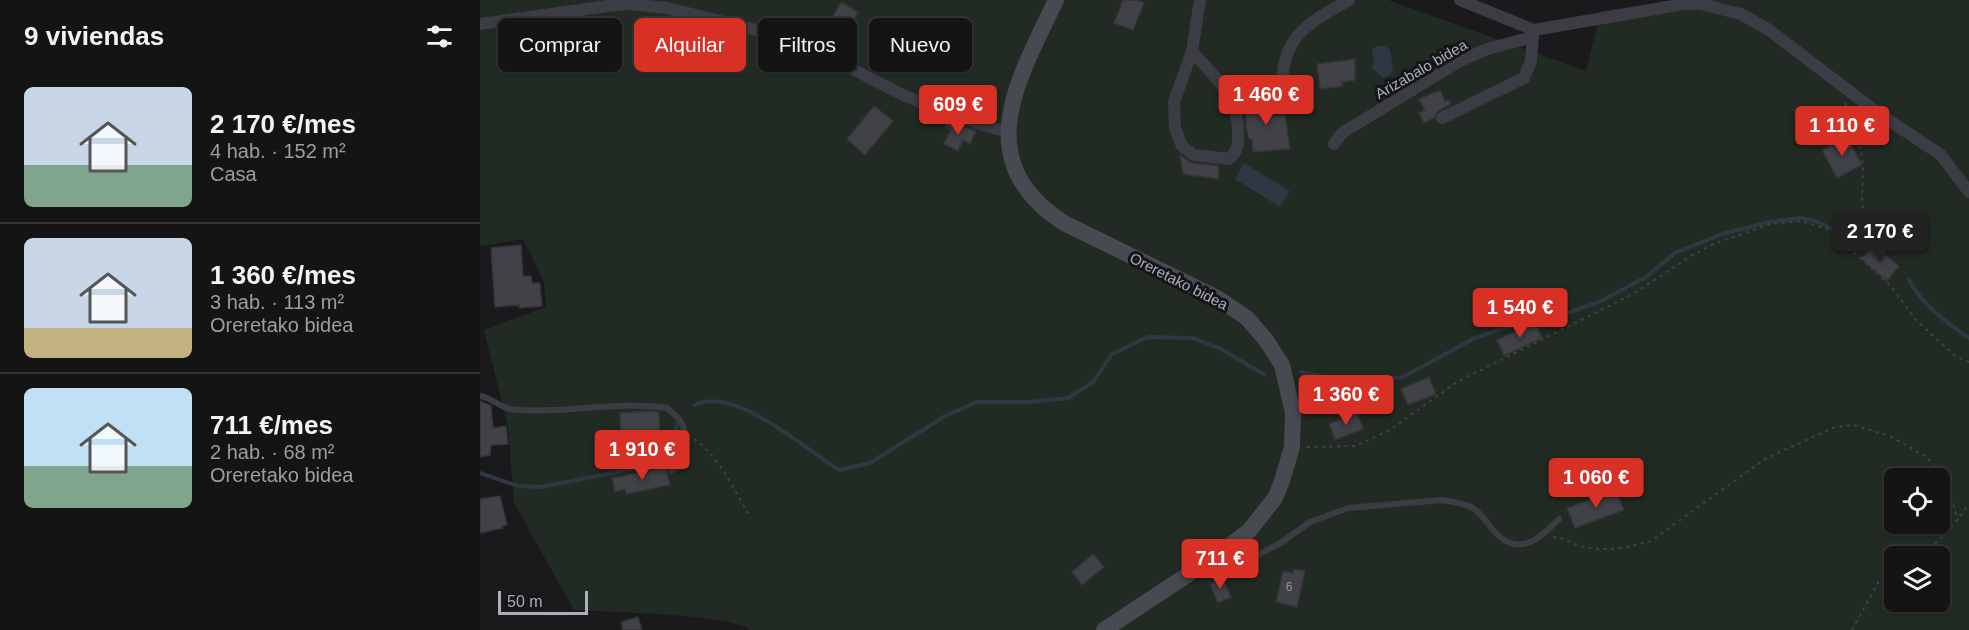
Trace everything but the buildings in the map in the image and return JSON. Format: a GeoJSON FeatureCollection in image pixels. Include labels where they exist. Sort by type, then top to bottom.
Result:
{"type":"FeatureCollection","features":[{"type":"Feature","properties":{"kind":"main road","name":"Oreretako bidea"},"geometry":{"type":"LineString","coordinates":[[1056,0],[1012,99],[1008,132],[1011,153],[1025,188],[1047,212],[1064,223],[1219,299],[1247,318],[1266,340],[1282,365],[1293,413],[1292,447],[1275,498],[1249,531],[1216,556],[1104,630]]}},
{"type":"Feature","properties":{"kind":"street"},"geometry":{"type":"LineString","coordinates":[[1192,51],[1233,100],[1239,124],[1238,144],[1233,156],[1229,159],[1194,154],[1182,146],[1177,138],[1174,102],[1192,51],[1200,0]]}},
{"type":"Feature","properties":{"kind":"street"},"geometry":{"type":"LineString","coordinates":[[1294,98],[1282,84],[1286,56],[1293,41],[1300,31],[1349,0]]}},
{"type":"Feature","properties":{"kind":"street"},"geometry":{"type":"LineString","coordinates":[[1442,118],[1524,78],[1531,61],[1534,33],[1473,3],[1460,0]]}},
{"type":"Feature","properties":{"kind":"street","name":"Arizabalo bidea"},"geometry":{"type":"LineString","coordinates":[[1334,144],[1342,133],[1460,61],[1486,49],[1534,33],[1666,5],[1700,2],[1742,14],[1769,30],[1878,114],[1941,155],[1969,192]]}},
{"type":"Feature","properties":{"kind":"street"},"geometry":{"type":"LineString","coordinates":[[480,24],[630,4],[668,8],[804,44],[905,96],[975,123],[1008,132]]}},
{"type":"Feature","properties":{"kind":"lane"},"geometry":{"type":"LineString","coordinates":[[480,396],[491,398],[504,409],[518,411],[601,407],[667,408],[683,423],[687,434],[681,465],[671,471]]}},
{"type":"Feature","properties":{"kind":"lane"},"geometry":{"type":"LineString","coordinates":[[1216,556],[1230,566],[1247,561],[1282,542],[1310,522],[1348,508],[1443,500],[1472,508],[1488,521],[1499,537],[1513,544],[1529,544],[1543,536],[1559,519]]}},
{"type":"Feature","properties":{"kind":"path"},"geometry":{"type":"LineString","coordinates":[[1841,96],[1858,137],[1863,164],[1862,201],[1866,234],[1856,255]]}},
{"type":"Feature","properties":{"kind":"path"},"geometry":{"type":"LineString","coordinates":[[1292,447],[1356,446],[1390,430],[1457,382],[1633,294],[1705,248],[1770,224],[1802,220],[1830,230],[1891,286],[1915,319],[1955,356],[1969,362]]}},
{"type":"Feature","properties":{"kind":"path"},"geometry":{"type":"LineString","coordinates":[[1543,536],[1559,537],[1582,547],[1596,548],[1637,545],[1651,541],[1765,459],[1835,427],[1853,426],[1890,436],[1927,457],[1947,483],[1958,520]]}},
{"type":"Feature","properties":{"kind":"path"},"geometry":{"type":"LineString","coordinates":[[687,434],[704,446],[718,464],[751,518]]}},
{"type":"Feature","properties":{"kind":"path"},"geometry":{"type":"LineString","coordinates":[[1934,546],[1958,520],[1969,504]]}},
{"type":"Feature","properties":{"kind":"path"},"geometry":{"type":"LineString","coordinates":[[1852,630],[1879,581],[1884,577]]}},
{"type":"Feature","properties":{"kind":"shaded area"},"geometry":{"type":"Polygon","coordinates":[[[480,0],[1388,0],[1586,71],[1601,11],[1679,0],[1969,0],[1969,630],[751,630],[720,620],[695,617],[574,610],[514,503],[508,426],[484,330],[546,307],[544,282],[523,239],[480,246],[480,0]]]}},
{"type":"Feature","properties":{"kind":"water"},"geometry":{"type":"Polygon","coordinates":[[[1376,46],[1390,49],[1393,70],[1390,75],[1383,78],[1371,67],[1374,63],[1372,50],[1376,46]]]}},
{"type":"Feature","properties":{"kind":"water"},"geometry":{"type":"Polygon","coordinates":[[[1244,163],[1290,191],[1280,207],[1235,179],[1244,163]]]}},
{"type":"Feature","properties":{"kind":"waterway"},"geometry":{"type":"LineString","coordinates":[[1302,372],[1328,378],[1359,381],[1403,377],[1473,339],[1523,321],[1558,316],[1599,302],[1646,277],[1675,253],[1722,234],[1769,222],[1801,218],[1813,220],[1853,238]]}},
{"type":"Feature","properties":{"kind":"waterway"},"geometry":{"type":"LineString","coordinates":[[1909,280],[1928,305],[1969,338]]}},
{"type":"Feature","properties":{"kind":"waterway"},"geometry":{"type":"LineString","coordinates":[[695,405],[711,401],[730,404],[749,411],[789,435],[839,470],[870,463],[945,416],[977,402],[1030,402],[1068,398],[1093,382],[1112,354],[1148,337],[1193,338],[1221,349],[1265,375]]}},
{"type":"Feature","properties":{"kind":"waterway"},"geometry":{"type":"LineString","coordinates":[[480,473],[518,486],[542,487],[662,463],[669,456],[677,423]]}}]}
